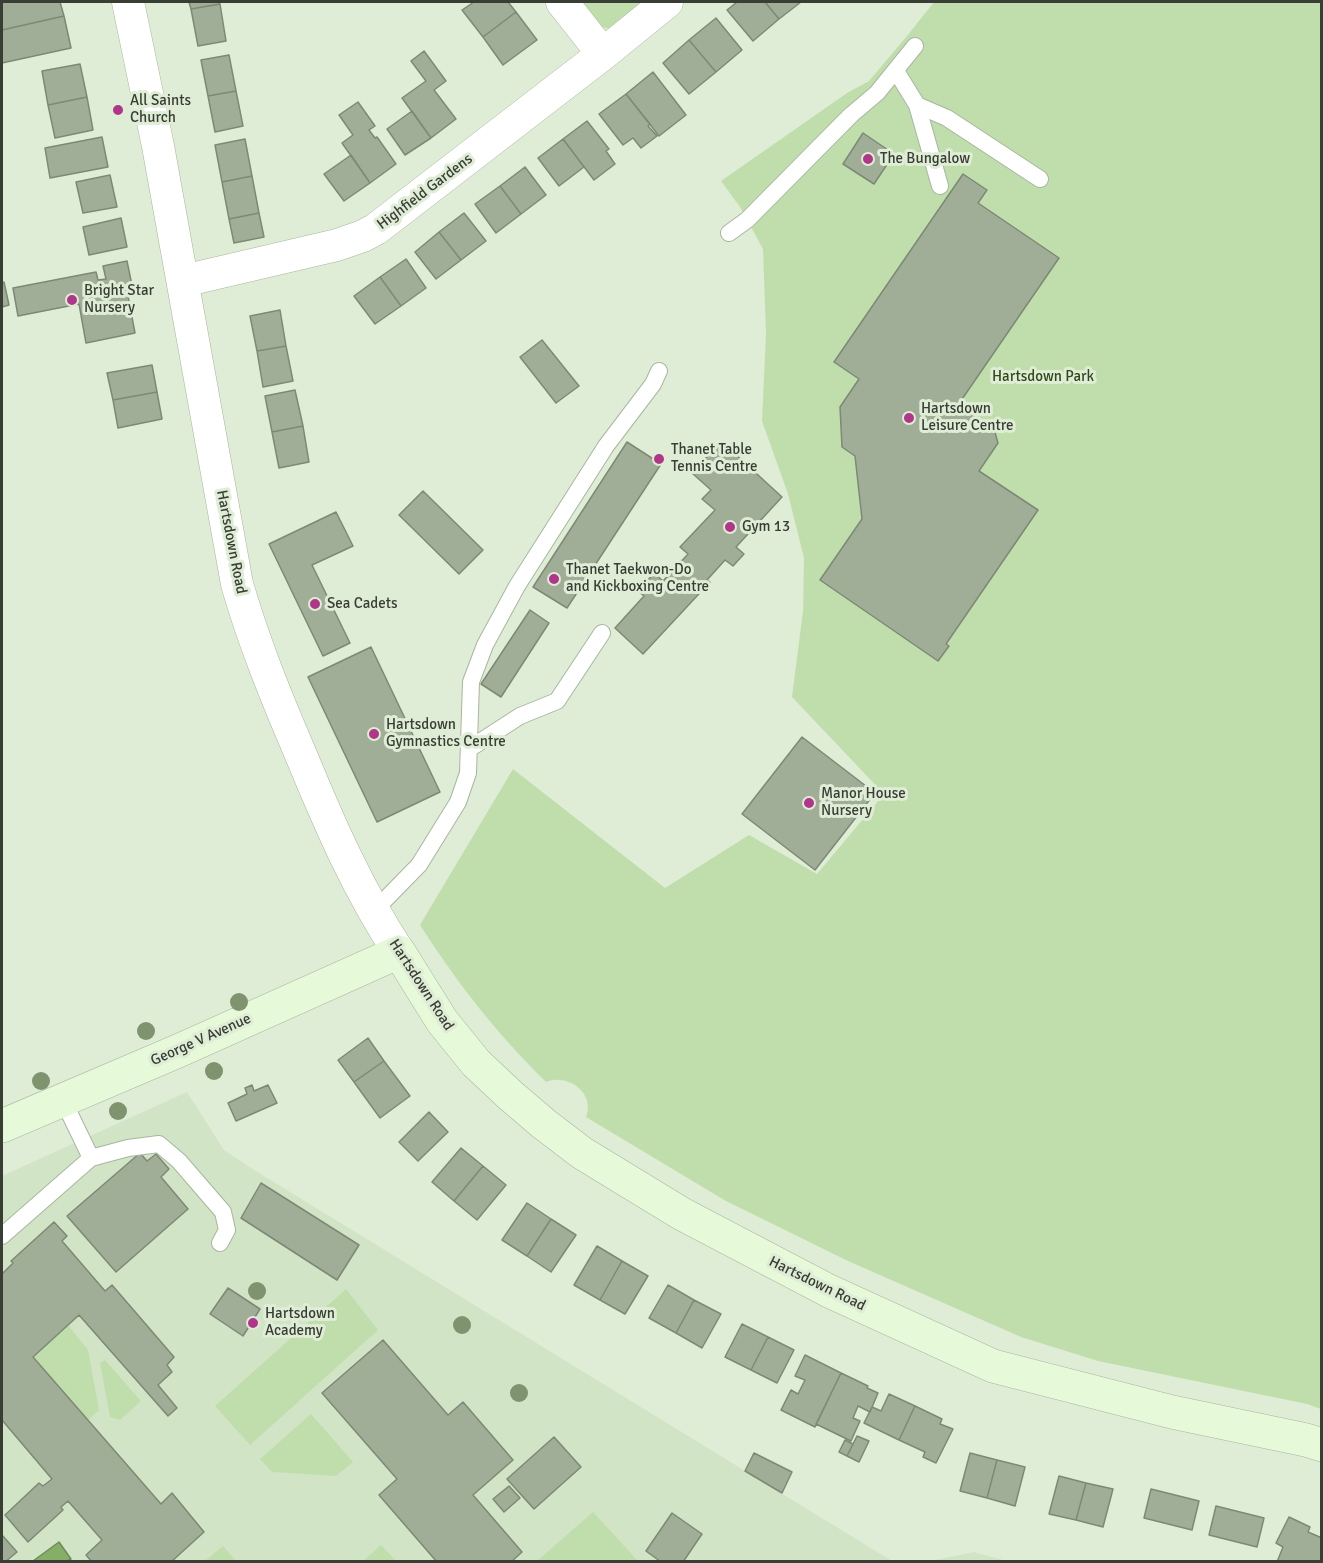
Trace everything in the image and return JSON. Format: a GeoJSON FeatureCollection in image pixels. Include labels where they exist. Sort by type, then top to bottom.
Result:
{"type":"FeatureCollection","features":[{"type":"Feature","properties":{"kind":"main road","name":"George V Avenue"},"geometry":{"type":"LineString","coordinates":[[2,1126],[178,1051],[399,952]]}},
{"type":"Feature","properties":{"kind":"main road","name":"Hartsdown Road"},"geometry":{"type":"LineString","coordinates":[[399,952],[442,1021],[476,1063],[510,1095],[582,1153],[682,1214],[829,1291],[993,1366],[1172,1412],[1322,1445]]}},
{"type":"Feature","properties":{"kind":"street","name":"Hartsdown Road"},"geometry":{"type":"LineString","coordinates":[[128,2],[158,146],[236,574],[248,621],[282,711],[323,808],[373,912],[399,952]]}},
{"type":"Feature","properties":{"kind":"street"},"geometry":{"type":"LineString","coordinates":[[562,2],[603,54]]}},
{"type":"Feature","properties":{"kind":"street","name":"Highfield Gardens"},"geometry":{"type":"LineString","coordinates":[[183,280],[337,245],[376,229],[667,2]]}},
{"type":"Feature","properties":{"kind":"lane"},"geometry":{"type":"LineString","coordinates":[[729,232],[747,220],[851,115],[877,93],[915,46]]}},
{"type":"Feature","properties":{"kind":"lane"},"geometry":{"type":"LineString","coordinates":[[896,71],[917,105],[940,186]]}},
{"type":"Feature","properties":{"kind":"lane"},"geometry":{"type":"LineString","coordinates":[[917,105],[947,118],[1040,179]]}},
{"type":"Feature","properties":{"kind":"lane"},"geometry":{"type":"LineString","coordinates":[[373,912],[419,865],[458,802],[468,773],[471,682],[484,645],[544,542],[606,446],[653,384],[659,371]]}},
{"type":"Feature","properties":{"kind":"lane"},"geometry":{"type":"LineString","coordinates":[[469,749],[520,716],[557,701],[602,633]]}},
{"type":"Feature","properties":{"kind":"lane"},"geometry":{"type":"LineString","coordinates":[[63,1100],[91,1158]]}},
{"type":"Feature","properties":{"kind":"lane"},"geometry":{"type":"LineString","coordinates":[[2,1236],[91,1158],[128,1148],[159,1144],[179,1161],[223,1212],[227,1230],[220,1243]]}},
{"type":"Feature","properties":{"kind":"shaded area","name":"Hartsdown Academy"},"geometry":{"type":"Polygon","coordinates":[[[187,1092],[224,1150],[251,1168],[892,1561],[2,1561],[2,1176],[187,1092]]]}},
{"type":"Feature","properties":{"kind":"shaded area"},"geometry":{"type":"Polygon","coordinates":[[[59,1542],[71,1559],[33,1561],[59,1542]]]}},
{"type":"Feature","properties":{"kind":"shaded area"},"geometry":{"type":"Polygon","coordinates":[[[974,1552],[1007,1561],[930,1561],[974,1552]]]}},
{"type":"Feature","properties":{"kind":"green space"},"geometry":{"type":"Polygon","coordinates":[[[576,2],[650,2],[614,29],[597,24],[576,2]]]}},
{"type":"Feature","properties":{"kind":"green space","name":"Hartsdown Park"},"geometry":{"type":"Polygon","coordinates":[[[934,2],[1321,2],[1321,1409],[1307,1404],[1098,1361],[1021,1337],[848,1261],[726,1201],[586,1117],[587,1100],[578,1087],[563,1080],[546,1082],[478,1007],[420,925],[513,769],[665,888],[749,835],[817,874],[884,794],[792,697],[803,611],[804,558],[788,494],[762,421],[766,334],[763,249],[740,207],[721,181],[847,93],[869,81],[934,2]]]}},
{"type":"Feature","properties":{"kind":"green space"},"geometry":{"type":"Polygon","coordinates":[[[346,1289],[378,1330],[250,1445],[215,1406],[346,1289]]]}},
{"type":"Feature","properties":{"kind":"green space"},"geometry":{"type":"Polygon","coordinates":[[[68,1325],[88,1350],[99,1410],[88,1420],[33,1357],[68,1325]]]}},
{"type":"Feature","properties":{"kind":"green space"},"geometry":{"type":"Polygon","coordinates":[[[105,1360],[141,1401],[120,1420],[110,1417],[100,1363],[105,1360]]]}},
{"type":"Feature","properties":{"kind":"green space"},"geometry":{"type":"Polygon","coordinates":[[[311,1414],[353,1462],[336,1476],[272,1472],[260,1459],[311,1414]]]}},
{"type":"Feature","properties":{"kind":"green space"},"geometry":{"type":"Polygon","coordinates":[[[593,1512],[638,1561],[537,1561],[593,1512]]]}},
{"type":"Feature","properties":{"kind":"green space"},"geometry":{"type":"Polygon","coordinates":[[[381,1545],[396,1561],[363,1561],[381,1545]]]}},
{"type":"Feature","properties":{"kind":"green space"},"geometry":{"type":"Polygon","coordinates":[[[223,1546],[236,1561],[205,1561],[223,1546]]]}},
{"type":"Feature","properties":{"kind":"building"},"geometry":{"type":"Polygon","coordinates":[[[2,2],[60,2],[64,16],[2,30],[2,2]]]}},
{"type":"Feature","properties":{"kind":"building"},"geometry":{"type":"Polygon","coordinates":[[[189,2],[219,2],[220,4],[191,9],[189,2]]]}},
{"type":"Feature","properties":{"kind":"building"},"geometry":{"type":"Polygon","coordinates":[[[474,2],[508,2],[516,12],[483,37],[462,10],[474,2]]]}},
{"type":"Feature","properties":{"kind":"building"},"geometry":{"type":"Polygon","coordinates":[[[737,2],[765,2],[779,19],[753,41],[727,10],[737,2]]]}},
{"type":"Feature","properties":{"kind":"building"},"geometry":{"type":"Polygon","coordinates":[[[765,2],[801,2],[779,19],[765,2]]]}},
{"type":"Feature","properties":{"kind":"building"},"geometry":{"type":"Polygon","coordinates":[[[220,4],[226,41],[198,46],[191,9],[220,4]]]}},
{"type":"Feature","properties":{"kind":"building"},"geometry":{"type":"Polygon","coordinates":[[[516,12],[537,40],[503,65],[483,37],[516,12]]]}},
{"type":"Feature","properties":{"kind":"building"},"geometry":{"type":"Polygon","coordinates":[[[64,16],[71,48],[2,63],[2,30],[64,16]]]}},
{"type":"Feature","properties":{"kind":"building"},"geometry":{"type":"Polygon","coordinates":[[[716,18],[742,50],[716,72],[689,40],[716,18]]]}},
{"type":"Feature","properties":{"kind":"building"},"geometry":{"type":"Polygon","coordinates":[[[689,40],[716,72],[689,94],[663,63],[689,40]]]}},
{"type":"Feature","properties":{"kind":"building"},"geometry":{"type":"Polygon","coordinates":[[[424,51],[446,81],[434,90],[456,119],[431,138],[402,98],[426,81],[411,61],[424,51]]]}},
{"type":"Feature","properties":{"kind":"building"},"geometry":{"type":"Polygon","coordinates":[[[229,55],[236,91],[208,96],[201,60],[229,55]]]}},
{"type":"Feature","properties":{"kind":"building"},"geometry":{"type":"Polygon","coordinates":[[[80,64],[87,97],[48,105],[42,71],[80,64]]]}},
{"type":"Feature","properties":{"kind":"building"},"geometry":{"type":"Polygon","coordinates":[[[653,72],[686,115],[659,136],[626,94],[653,72]]]}},
{"type":"Feature","properties":{"kind":"building"},"geometry":{"type":"Polygon","coordinates":[[[236,91],[243,126],[215,132],[208,96],[236,91]]]}},
{"type":"Feature","properties":{"kind":"building"},"geometry":{"type":"Polygon","coordinates":[[[626,94],[657,136],[641,148],[633,138],[623,145],[599,114],[626,94]]]}},
{"type":"Feature","properties":{"kind":"building"},"geometry":{"type":"Polygon","coordinates":[[[87,97],[93,130],[55,138],[48,105],[87,97]]]}},
{"type":"Feature","properties":{"kind":"building"},"geometry":{"type":"Polygon","coordinates":[[[358,102],[375,126],[369,130],[375,138],[377,137],[396,164],[370,183],[342,143],[353,135],[339,115],[358,102]]]}},
{"type":"Feature","properties":{"kind":"building"},"geometry":{"type":"Polygon","coordinates":[[[412,111],[431,138],[405,155],[387,129],[412,111]]]}},
{"type":"Feature","properties":{"kind":"building"},"geometry":{"type":"Polygon","coordinates":[[[587,121],[609,149],[606,151],[615,164],[594,180],[563,139],[587,121]]]}},
{"type":"Feature","properties":{"kind":"building","name":"The Bungalow"},"geometry":{"type":"Polygon","coordinates":[[[863,133],[894,154],[874,184],[843,164],[863,133]]]}},
{"type":"Feature","properties":{"kind":"building"},"geometry":{"type":"Polygon","coordinates":[[[102,137],[108,167],[50,178],[45,148],[102,137]]]}},
{"type":"Feature","properties":{"kind":"building"},"geometry":{"type":"Polygon","coordinates":[[[245,139],[252,176],[222,182],[215,145],[245,139]]]}},
{"type":"Feature","properties":{"kind":"building"},"geometry":{"type":"Polygon","coordinates":[[[563,139],[584,167],[559,186],[538,158],[563,139]]]}},
{"type":"Feature","properties":{"kind":"building"},"geometry":{"type":"Polygon","coordinates":[[[351,155],[370,183],[344,201],[324,174],[351,155]]]}},
{"type":"Feature","properties":{"kind":"building"},"geometry":{"type":"Polygon","coordinates":[[[525,167],[546,195],[521,214],[500,186],[525,167]]]}},
{"type":"Feature","properties":{"kind":"building","name":"Hartsdown Leisure Centre"},"geometry":{"type":"Polygon","coordinates":[[[963,174],[987,190],[978,203],[1059,258],[958,405],[994,429],[998,443],[979,471],[1038,510],[946,644],[949,646],[938,661],[820,580],[862,519],[855,456],[842,447],[840,407],[859,379],[834,362],[963,174]]]}},
{"type":"Feature","properties":{"kind":"building"},"geometry":{"type":"Polygon","coordinates":[[[110,175],[117,207],[83,213],[76,182],[110,175]]]}},
{"type":"Feature","properties":{"kind":"building"},"geometry":{"type":"Polygon","coordinates":[[[252,176],[259,213],[229,219],[222,182],[252,176]]]}},
{"type":"Feature","properties":{"kind":"building"},"geometry":{"type":"Polygon","coordinates":[[[500,186],[521,214],[496,233],[475,204],[500,186]]]}},
{"type":"Feature","properties":{"kind":"building"},"geometry":{"type":"Polygon","coordinates":[[[259,213],[264,237],[234,243],[229,219],[259,213]]]}},
{"type":"Feature","properties":{"kind":"building"},"geometry":{"type":"Polygon","coordinates":[[[464,213],[486,241],[461,260],[439,232],[464,213]]]}},
{"type":"Feature","properties":{"kind":"building"},"geometry":{"type":"Polygon","coordinates":[[[121,218],[127,247],[89,255],[83,227],[121,218]]]}},
{"type":"Feature","properties":{"kind":"building"},"geometry":{"type":"Polygon","coordinates":[[[439,232],[461,260],[436,279],[415,252],[439,232]]]}},
{"type":"Feature","properties":{"kind":"building"},"geometry":{"type":"Polygon","coordinates":[[[406,259],[426,288],[401,306],[380,277],[406,259]]]}},
{"type":"Feature","properties":{"kind":"building","name":"Bright Star Nursery"},"geometry":{"type":"Polygon","coordinates":[[[127,261],[134,295],[128,296],[135,333],[86,343],[79,304],[18,316],[13,288],[96,272],[98,280],[106,279],[103,266],[127,261]]]}},
{"type":"Feature","properties":{"kind":"building"},"geometry":{"type":"Polygon","coordinates":[[[380,277],[401,306],[375,324],[354,296],[380,277]]]}},
{"type":"Feature","properties":{"kind":"building"},"geometry":{"type":"Polygon","coordinates":[[[4,282],[9,305],[2,307],[2,283],[4,282]]]}},
{"type":"Feature","properties":{"kind":"building"},"geometry":{"type":"Polygon","coordinates":[[[280,310],[286,346],[257,351],[250,316],[280,310]]]}},
{"type":"Feature","properties":{"kind":"building"},"geometry":{"type":"Polygon","coordinates":[[[542,340],[579,386],[556,403],[520,357],[542,340]]]}},
{"type":"Feature","properties":{"kind":"building"},"geometry":{"type":"Polygon","coordinates":[[[286,346],[293,381],[263,387],[257,351],[286,346]]]}},
{"type":"Feature","properties":{"kind":"building"},"geometry":{"type":"Polygon","coordinates":[[[152,365],[157,392],[113,400],[107,373],[152,365]]]}},
{"type":"Feature","properties":{"kind":"building"},"geometry":{"type":"Polygon","coordinates":[[[295,390],[303,426],[272,432],[265,396],[295,390]]]}},
{"type":"Feature","properties":{"kind":"building"},"geometry":{"type":"Polygon","coordinates":[[[157,392],[162,419],[118,428],[113,400],[157,392]]]}},
{"type":"Feature","properties":{"kind":"building"},"geometry":{"type":"Polygon","coordinates":[[[303,426],[309,462],[279,468],[272,432],[303,426]]]}},
{"type":"Feature","properties":{"kind":"building"},"geometry":{"type":"Polygon","coordinates":[[[721,441],[782,497],[736,547],[744,554],[733,566],[725,560],[707,580],[710,582],[643,654],[615,628],[644,596],[638,591],[654,573],[663,581],[688,554],[680,547],[715,510],[702,499],[711,490],[692,473],[721,441]]]}},
{"type":"Feature","properties":{"kind":"building"},"geometry":{"type":"Polygon","coordinates":[[[627,442],[661,464],[567,608],[533,587],[627,442]]]}},
{"type":"Feature","properties":{"kind":"building"},"geometry":{"type":"Polygon","coordinates":[[[423,491],[483,550],[459,574],[399,515],[423,491]]]}},
{"type":"Feature","properties":{"kind":"building","name":"Sea Cadets"},"geometry":{"type":"Polygon","coordinates":[[[336,512],[353,546],[312,565],[350,643],[323,656],[269,544],[336,512]]]}},
{"type":"Feature","properties":{"kind":"building"},"geometry":{"type":"Polygon","coordinates":[[[530,610],[549,623],[501,697],[481,684],[530,610]]]}},
{"type":"Feature","properties":{"kind":"building","name":"Hartsdown Gymnastics Centre"},"geometry":{"type":"Polygon","coordinates":[[[371,647],[440,792],[377,822],[308,677],[371,647]]]}},
{"type":"Feature","properties":{"kind":"building","name":"Manor House Nursery"},"geometry":{"type":"Polygon","coordinates":[[[802,737],[875,793],[815,870],[742,814],[802,737]]]}},
{"type":"Feature","properties":{"kind":"building"},"geometry":{"type":"Polygon","coordinates":[[[368,1038],[384,1061],[354,1082],[338,1060],[368,1038]]]}},
{"type":"Feature","properties":{"kind":"building"},"geometry":{"type":"Polygon","coordinates":[[[384,1061],[410,1096],[380,1118],[354,1082],[384,1061]]]}},
{"type":"Feature","properties":{"kind":"building"},"geometry":{"type":"Polygon","coordinates":[[[252,1085],[254,1091],[268,1085],[277,1103],[236,1121],[228,1103],[247,1094],[245,1088],[252,1085]]]}},
{"type":"Feature","properties":{"kind":"building"},"geometry":{"type":"Polygon","coordinates":[[[429,1112],[448,1132],[418,1161],[399,1142],[429,1112]]]}},
{"type":"Feature","properties":{"kind":"building"},"geometry":{"type":"Polygon","coordinates":[[[461,1148],[483,1166],[454,1201],[432,1182],[461,1148]]]}},
{"type":"Feature","properties":{"kind":"building"},"geometry":{"type":"Polygon","coordinates":[[[140,1153],[147,1161],[156,1154],[169,1169],[161,1177],[188,1209],[116,1272],[67,1216],[140,1153]]]}},
{"type":"Feature","properties":{"kind":"building"},"geometry":{"type":"Polygon","coordinates":[[[483,1166],[506,1185],[477,1220],[454,1201],[483,1166]]]}},
{"type":"Feature","properties":{"kind":"building"},"geometry":{"type":"Polygon","coordinates":[[[261,1183],[359,1245],[337,1280],[241,1218],[261,1183]]]}},
{"type":"Feature","properties":{"kind":"building"},"geometry":{"type":"Polygon","coordinates":[[[527,1203],[551,1219],[527,1256],[502,1240],[527,1203]]]}},
{"type":"Feature","properties":{"kind":"building"},"geometry":{"type":"Polygon","coordinates":[[[551,1219],[576,1235],[551,1272],[527,1256],[551,1219]]]}},
{"type":"Feature","properties":{"kind":"building"},"geometry":{"type":"Polygon","coordinates":[[[54,1222],[67,1236],[62,1241],[105,1291],[112,1285],[174,1357],[167,1365],[172,1372],[158,1385],[177,1408],[168,1416],[79,1315],[33,1357],[161,1504],[172,1493],[204,1532],[171,1562],[92,1562],[86,1555],[102,1540],[68,1501],[61,1507],[63,1510],[28,1542],[5,1515],[39,1483],[43,1486],[52,1479],[2,1420],[2,1274],[13,1263],[11,1261],[54,1222]]]}},
{"type":"Feature","properties":{"kind":"building"},"geometry":{"type":"Polygon","coordinates":[[[597,1246],[622,1261],[600,1300],[574,1285],[597,1246]]]}},
{"type":"Feature","properties":{"kind":"building"},"geometry":{"type":"Polygon","coordinates":[[[622,1261],[648,1276],[625,1314],[600,1300],[622,1261]]]}},
{"type":"Feature","properties":{"kind":"building"},"geometry":{"type":"Polygon","coordinates":[[[668,1285],[694,1300],[676,1333],[649,1318],[668,1285]]]}},
{"type":"Feature","properties":{"kind":"building"},"geometry":{"type":"Polygon","coordinates":[[[228,1288],[260,1309],[243,1336],[210,1314],[228,1288]]]}},
{"type":"Feature","properties":{"kind":"building"},"geometry":{"type":"Polygon","coordinates":[[[694,1300],[721,1314],[702,1348],[676,1333],[694,1300]]]}},
{"type":"Feature","properties":{"kind":"building"},"geometry":{"type":"Polygon","coordinates":[[[742,1324],[768,1337],[751,1370],[725,1357],[742,1324]]]}},
{"type":"Feature","properties":{"kind":"building"},"geometry":{"type":"Polygon","coordinates":[[[768,1337],[794,1350],[777,1383],[751,1370],[768,1337]]]}},
{"type":"Feature","properties":{"kind":"building"},"geometry":{"type":"Polygon","coordinates":[[[383,1340],[448,1415],[463,1402],[513,1460],[473,1495],[522,1552],[511,1562],[437,1562],[379,1495],[397,1479],[322,1393],[383,1340]]]}},
{"type":"Feature","properties":{"kind":"building"},"geometry":{"type":"Polygon","coordinates":[[[805,1355],[841,1373],[815,1427],[781,1410],[791,1390],[798,1394],[805,1380],[795,1376],[805,1355]]]}},
{"type":"Feature","properties":{"kind":"building"},"geometry":{"type":"Polygon","coordinates":[[[841,1373],[878,1393],[870,1412],[858,1406],[853,1418],[860,1421],[851,1441],[816,1424],[841,1373]]]}},
{"type":"Feature","properties":{"kind":"building"},"geometry":{"type":"Polygon","coordinates":[[[889,1394],[915,1406],[899,1440],[864,1423],[872,1407],[881,1411],[889,1394]]]}},
{"type":"Feature","properties":{"kind":"building"},"geometry":{"type":"Polygon","coordinates":[[[915,1406],[942,1419],[940,1424],[953,1429],[936,1463],[923,1457],[925,1452],[899,1440],[915,1406]]]}},
{"type":"Feature","properties":{"kind":"building"},"geometry":{"type":"Polygon","coordinates":[[[857,1436],[869,1441],[859,1462],[847,1456],[857,1436]]]}},
{"type":"Feature","properties":{"kind":"building"},"geometry":{"type":"Polygon","coordinates":[[[554,1437],[581,1467],[534,1509],[507,1479],[554,1437]]]}},
{"type":"Feature","properties":{"kind":"building"},"geometry":{"type":"Polygon","coordinates":[[[845,1440],[853,1444],[847,1456],[839,1452],[845,1440]]]}},
{"type":"Feature","properties":{"kind":"building"},"geometry":{"type":"Polygon","coordinates":[[[754,1453],[792,1472],[782,1493],[745,1471],[754,1453]]]}},
{"type":"Feature","properties":{"kind":"building"},"geometry":{"type":"Polygon","coordinates":[[[970,1453],[997,1460],[987,1498],[960,1491],[970,1453]]]}},
{"type":"Feature","properties":{"kind":"building"},"geometry":{"type":"Polygon","coordinates":[[[997,1460],[1025,1467],[1015,1506],[987,1498],[997,1460]]]}},
{"type":"Feature","properties":{"kind":"building"},"geometry":{"type":"Polygon","coordinates":[[[1059,1476],[1086,1483],[1076,1520],[1049,1514],[1059,1476]]]}},
{"type":"Feature","properties":{"kind":"building"},"geometry":{"type":"Polygon","coordinates":[[[1086,1483],[1113,1489],[1103,1527],[1076,1520],[1086,1483]]]}},
{"type":"Feature","properties":{"kind":"building"},"geometry":{"type":"Polygon","coordinates":[[[509,1486],[520,1498],[504,1512],[493,1499],[509,1486]]]}},
{"type":"Feature","properties":{"kind":"building"},"geometry":{"type":"Polygon","coordinates":[[[1151,1489],[1199,1501],[1192,1530],[1144,1518],[1151,1489]]]}},
{"type":"Feature","properties":{"kind":"building"},"geometry":{"type":"Polygon","coordinates":[[[1216,1506],[1264,1518],[1257,1547],[1209,1535],[1216,1506]]]}},
{"type":"Feature","properties":{"kind":"building"},"geometry":{"type":"Polygon","coordinates":[[[672,1513],[702,1534],[683,1562],[661,1562],[646,1551],[672,1513]]]}},
{"type":"Feature","properties":{"kind":"building"},"geometry":{"type":"Polygon","coordinates":[[[1289,1517],[1310,1527],[1308,1532],[1322,1538],[1322,1562],[1277,1562],[1283,1547],[1276,1543],[1289,1517]]]}},
{"type":"Feature","properties":{"kind":"building"},"geometry":{"type":"Polygon","coordinates":[[[2,1535],[17,1552],[5,1562],[2,1562],[2,1535]]]}},
{"type":"Feature","properties":{"kind":"place","name":"All Saints Church"},"geometry":{"type":"Point","coordinates":[118,110]}},
{"type":"Feature","properties":{"kind":"place","name":"The Bungalow"},"geometry":{"type":"Point","coordinates":[868,159]}},
{"type":"Feature","properties":{"kind":"place","name":"Bright Star Nursery"},"geometry":{"type":"Point","coordinates":[72,300]}},
{"type":"Feature","properties":{"kind":"place","name":"Hartsdown Leisure Centre"},"geometry":{"type":"Point","coordinates":[909,418]}},
{"type":"Feature","properties":{"kind":"place","name":"Thanet Table Tennis Centre"},"geometry":{"type":"Point","coordinates":[659,459]}},
{"type":"Feature","properties":{"kind":"place","name":"Gym 13"},"geometry":{"type":"Point","coordinates":[730,527]}},
{"type":"Feature","properties":{"kind":"place","name":"Thanet Taekwon-Do and Kickboxing Centre"},"geometry":{"type":"Point","coordinates":[554,579]}},
{"type":"Feature","properties":{"kind":"place","name":"Sea Cadets"},"geometry":{"type":"Point","coordinates":[315,604]}},
{"type":"Feature","properties":{"kind":"place","name":"Hartsdown Gymnastics Centre"},"geometry":{"type":"Point","coordinates":[374,734]}},
{"type":"Feature","properties":{"kind":"place","name":"Manor House Nursery"},"geometry":{"type":"Point","coordinates":[809,803]}},
{"type":"Feature","properties":{"kind":"place","name":"Hartsdown Academy"},"geometry":{"type":"Point","coordinates":[253,1323]}}]}
